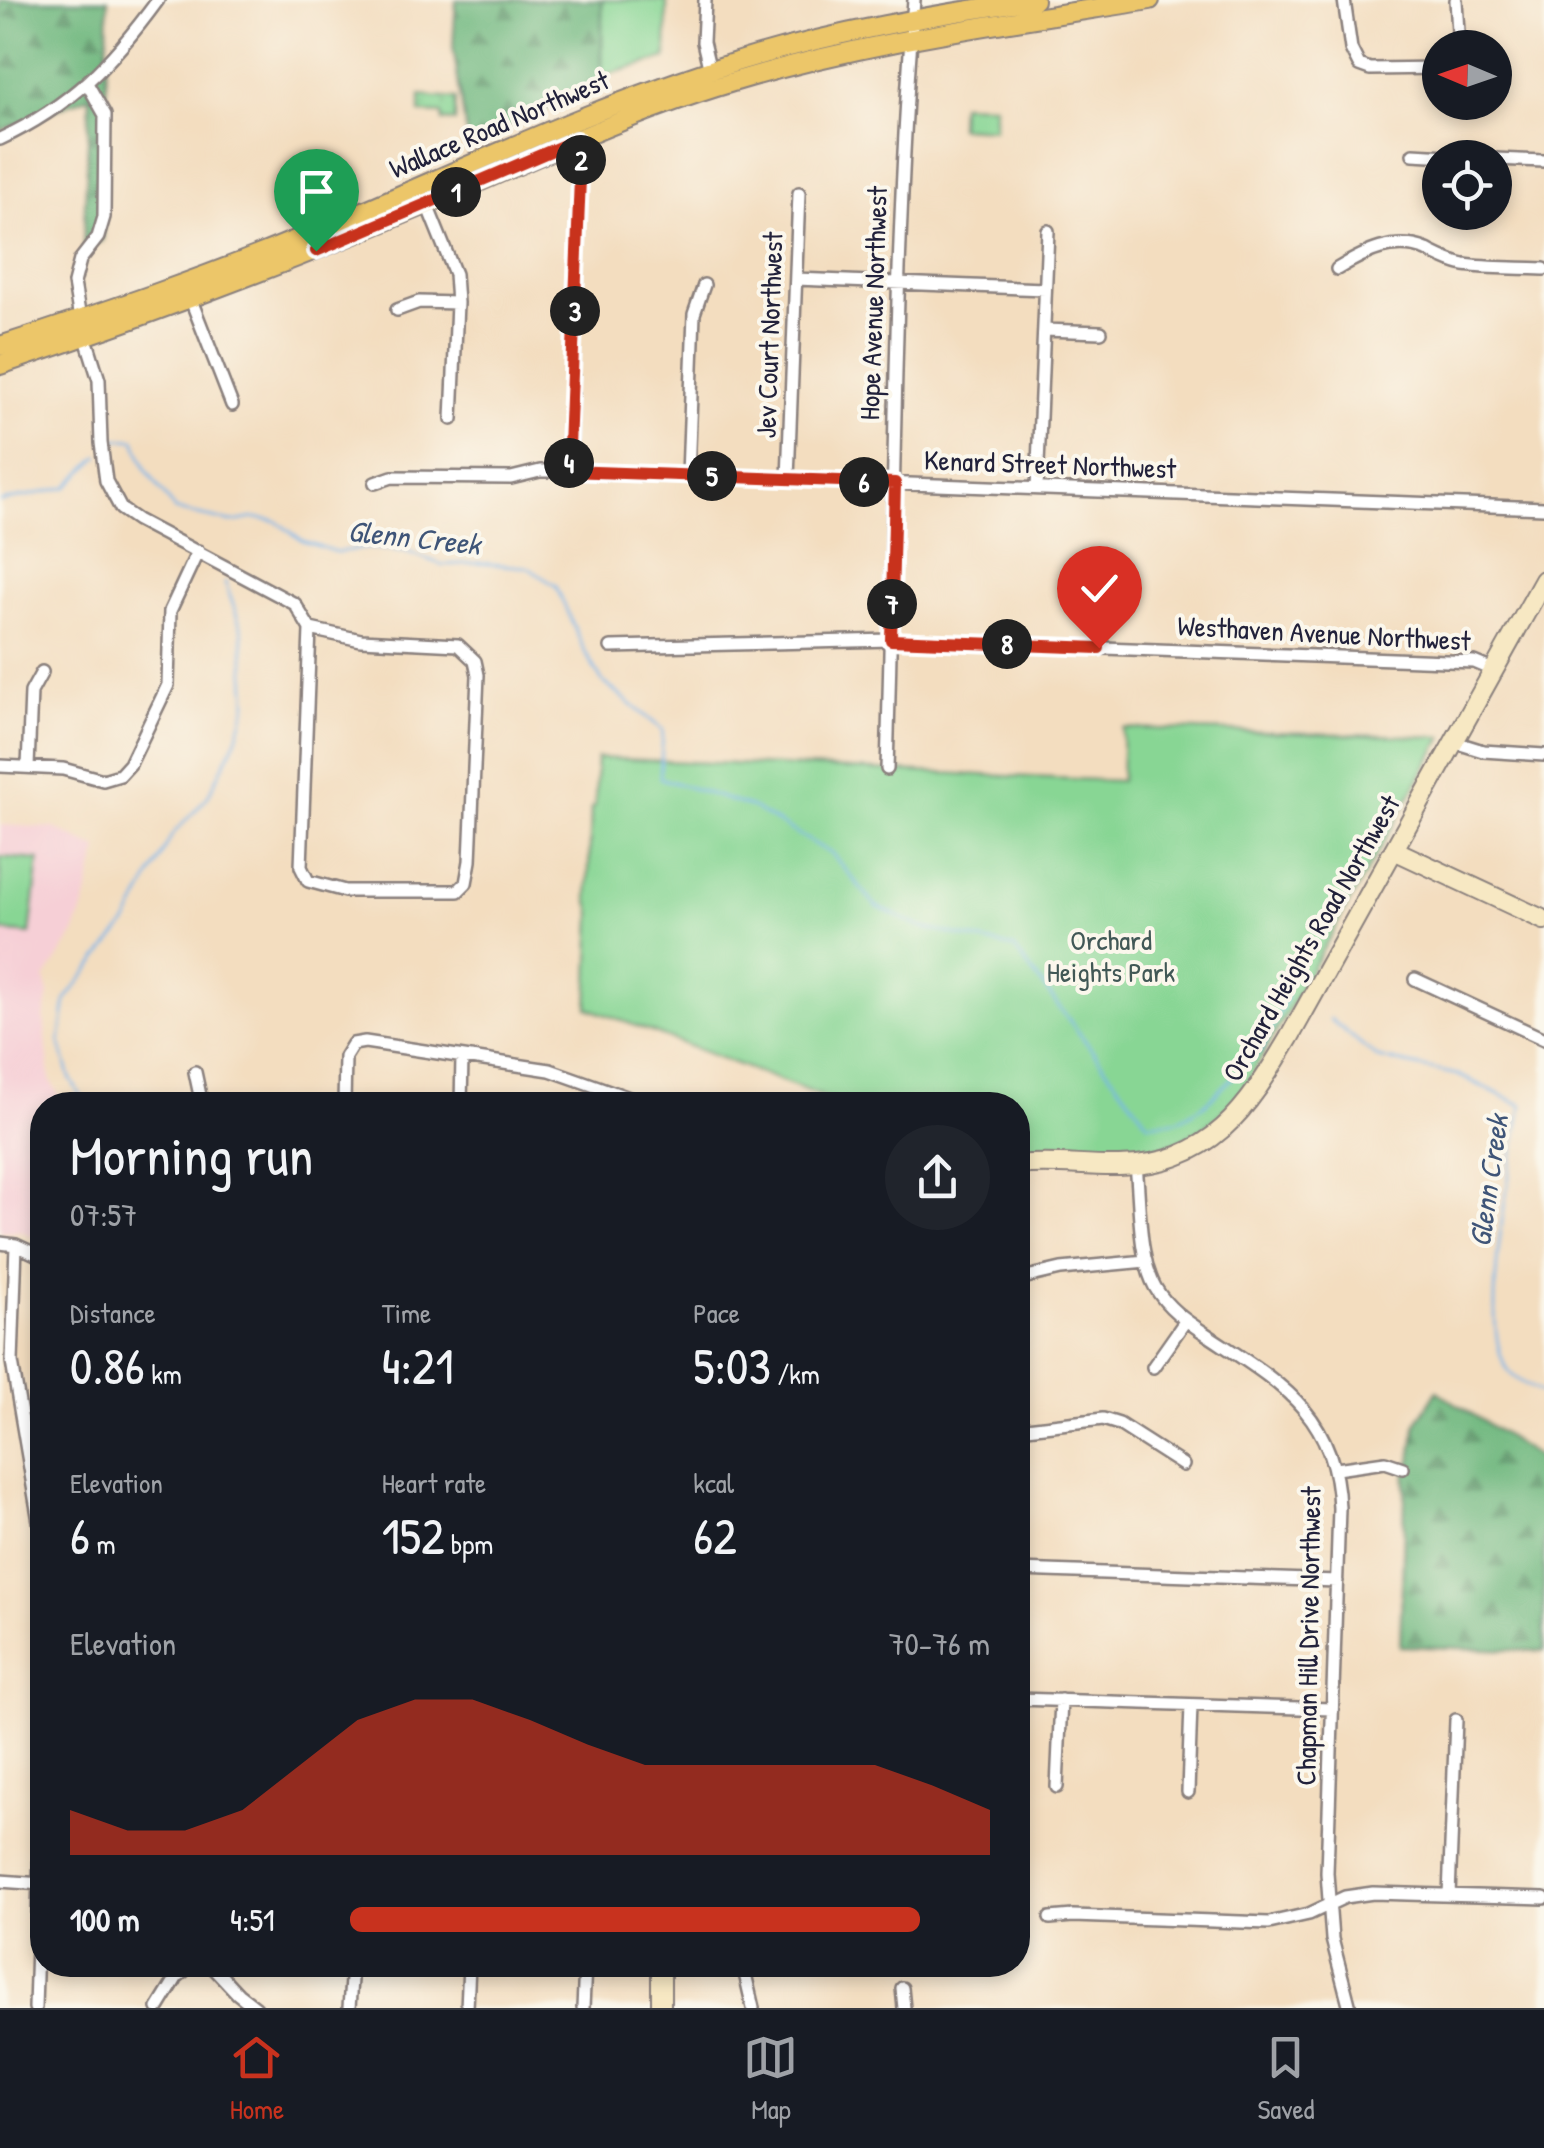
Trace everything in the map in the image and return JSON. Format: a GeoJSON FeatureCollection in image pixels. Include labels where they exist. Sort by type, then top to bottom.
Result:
{"type":"FeatureCollection","features":[{"type":"Feature","properties":{"kind":"main road","name":"Wallace Road Northwest"},"geometry":{"type":"LineString","coordinates":[[0,346],[191,300],[424,196],[575,121],[710,71],[913,10],[1034,0]]}},
{"type":"Feature","properties":{"kind":"main road","name":"Wallace Road Northwest"},"geometry":{"type":"LineString","coordinates":[[0,365],[284,244],[697,94],[839,53],[1150,0]]}},
{"type":"Feature","properties":{"kind":"main road","name":"Orchard Heights Road Northwest"},"geometry":{"type":"LineString","coordinates":[[1030,1164],[1136,1166],[1164,1160],[1220,1133],[1243,1110],[1289,1038],[1494,670],[1536,611],[1544,580]]}},
{"type":"Feature","properties":{"kind":"main road"},"geometry":{"type":"LineString","coordinates":[[1394,850],[1544,920]]}},
{"type":"Feature","properties":{"kind":"main road"},"geometry":{"type":"LineString","coordinates":[[661,1977],[661,2008]]}},
{"type":"Feature","properties":{"kind":"street"},"geometry":{"type":"LineString","coordinates":[[0,139],[28,126],[88,85],[158,0]]}},
{"type":"Feature","properties":{"kind":"street"},"geometry":{"type":"LineString","coordinates":[[705,0],[704,42],[710,71]]}},
{"type":"Feature","properties":{"kind":"street"},"geometry":{"type":"LineString","coordinates":[[1344,0],[1351,49],[1358,65],[1370,69],[1422,68]]}},
{"type":"Feature","properties":{"kind":"street"},"geometry":{"type":"LineString","coordinates":[[1456,0],[1458,30]]}},
{"type":"Feature","properties":{"kind":"street","name":"Hope Avenue Northwest"},"geometry":{"type":"LineString","coordinates":[[887,770],[895,483],[892,434],[913,10]]}},
{"type":"Feature","properties":{"kind":"street"},"geometry":{"type":"LineString","coordinates":[[88,85],[105,115],[102,227],[80,260],[74,283],[100,380],[101,442],[111,494],[121,509],[295,604],[310,629],[301,867],[308,880],[345,891],[458,891],[466,883],[470,861],[478,675],[475,661],[458,645],[361,640],[310,629]]}},
{"type":"Feature","properties":{"kind":"street"},"geometry":{"type":"LineString","coordinates":[[568,471],[581,154],[576,140]]}},
{"type":"Feature","properties":{"kind":"street"},"geometry":{"type":"LineString","coordinates":[[1413,154],[1422,155]]}},
{"type":"Feature","properties":{"kind":"street"},"geometry":{"type":"LineString","coordinates":[[1512,160],[1544,161]]}},
{"type":"Feature","properties":{"kind":"street","name":"Jev Court Northwest"},"geometry":{"type":"LineString","coordinates":[[788,479],[799,193]]}},
{"type":"Feature","properties":{"kind":"street"},"geometry":{"type":"LineString","coordinates":[[424,196],[454,274],[452,419]]}},
{"type":"Feature","properties":{"kind":"street"},"geometry":{"type":"LineString","coordinates":[[1037,488],[1048,231]]}},
{"type":"Feature","properties":{"kind":"street"},"geometry":{"type":"LineString","coordinates":[[1337,269],[1371,251],[1397,244],[1422,248],[1470,266],[1544,268]]}},
{"type":"Feature","properties":{"kind":"street"},"geometry":{"type":"LineString","coordinates":[[796,279],[1045,289]]}},
{"type":"Feature","properties":{"kind":"street"},"geometry":{"type":"LineString","coordinates":[[688,475],[694,314],[704,285]]}},
{"type":"Feature","properties":{"kind":"street"},"geometry":{"type":"LineString","coordinates":[[191,300],[232,405]]}},
{"type":"Feature","properties":{"kind":"street"},"geometry":{"type":"LineString","coordinates":[[397,310],[418,302],[456,302]]}},
{"type":"Feature","properties":{"kind":"street"},"geometry":{"type":"LineString","coordinates":[[1044,330],[1101,332]]}},
{"type":"Feature","properties":{"kind":"street","name":"Kenard Street Northwest"},"geometry":{"type":"LineString","coordinates":[[375,483],[392,477],[511,478],[540,471],[568,471],[1544,508]]}},
{"type":"Feature","properties":{"kind":"street"},"geometry":{"type":"LineString","coordinates":[[0,766],[63,769],[103,780],[113,779],[130,764],[168,685],[170,612],[198,551]]}},
{"type":"Feature","properties":{"kind":"street","name":"Westhaven Avenue Northwest"},"geometry":{"type":"LineString","coordinates":[[610,648],[891,640],[1474,662],[1494,670]]}},
{"type":"Feature","properties":{"kind":"street"},"geometry":{"type":"LineString","coordinates":[[28,767],[31,692],[42,672]]}},
{"type":"Feature","properties":{"kind":"street"},"geometry":{"type":"LineString","coordinates":[[1454,742],[1483,751],[1544,755]]}},
{"type":"Feature","properties":{"kind":"street"},"geometry":{"type":"LineString","coordinates":[[1416,979],[1544,1039]]}},
{"type":"Feature","properties":{"kind":"street"},"geometry":{"type":"LineString","coordinates":[[344,1092],[345,1057],[357,1042],[550,1070],[613,1092]]}},
{"type":"Feature","properties":{"kind":"street"},"geometry":{"type":"LineString","coordinates":[[461,1092],[462,1057]]}},
{"type":"Feature","properties":{"kind":"street"},"geometry":{"type":"LineString","coordinates":[[196,1072],[200,1092]]}},
{"type":"Feature","properties":{"kind":"street","name":"Chapman Hill Drive Northwest"},"geometry":{"type":"LineString","coordinates":[[1136,1166],[1146,1261],[1157,1290],[1168,1306],[1186,1320],[1283,1385],[1324,1436],[1336,1469],[1339,1508],[1328,1906],[1332,1939],[1350,2008]]}},
{"type":"Feature","properties":{"kind":"street"},"geometry":{"type":"LineString","coordinates":[[0,1243],[30,1251]]}},
{"type":"Feature","properties":{"kind":"street"},"geometry":{"type":"LineString","coordinates":[[16,1245],[12,1362],[30,1468]]}},
{"type":"Feature","properties":{"kind":"street"},"geometry":{"type":"LineString","coordinates":[[1030,1277],[1061,1269],[1146,1261]]}},
{"type":"Feature","properties":{"kind":"street"},"geometry":{"type":"LineString","coordinates":[[1152,1368],[1186,1320]]}},
{"type":"Feature","properties":{"kind":"street"},"geometry":{"type":"LineString","coordinates":[[1030,1428],[1103,1419],[1119,1424],[1183,1465]]}},
{"type":"Feature","properties":{"kind":"street"},"geometry":{"type":"LineString","coordinates":[[1336,1469],[1385,1462],[1403,1468]]}},
{"type":"Feature","properties":{"kind":"street"},"geometry":{"type":"LineString","coordinates":[[1030,1570],[1337,1581]]}},
{"type":"Feature","properties":{"kind":"street"},"geometry":{"type":"LineString","coordinates":[[1030,1699],[1332,1709]]}},
{"type":"Feature","properties":{"kind":"street"},"geometry":{"type":"LineString","coordinates":[[1058,1787],[1060,1700]]}},
{"type":"Feature","properties":{"kind":"street"},"geometry":{"type":"LineString","coordinates":[[1188,1792],[1191,1704]]}},
{"type":"Feature","properties":{"kind":"street"},"geometry":{"type":"LineString","coordinates":[[1449,1896],[1456,1720]]}},
{"type":"Feature","properties":{"kind":"street"},"geometry":{"type":"LineString","coordinates":[[0,1880],[30,1883]]}},
{"type":"Feature","properties":{"kind":"street"},"geometry":{"type":"LineString","coordinates":[[1050,1918],[1269,1923],[1292,1919],[1345,1898],[1374,1893],[1544,1898]]}},
{"type":"Feature","properties":{"kind":"street"},"geometry":{"type":"LineString","coordinates":[[36,2008],[37,1977]]}},
{"type":"Feature","properties":{"kind":"street"},"geometry":{"type":"LineString","coordinates":[[158,2008],[177,1977]]}},
{"type":"Feature","properties":{"kind":"street"},"geometry":{"type":"LineString","coordinates":[[222,1977],[256,2008]]}},
{"type":"Feature","properties":{"kind":"street"},"geometry":{"type":"LineString","coordinates":[[348,2008],[351,1977]]}},
{"type":"Feature","properties":{"kind":"street"},"geometry":{"type":"LineString","coordinates":[[467,2008],[468,1977]]}},
{"type":"Feature","properties":{"kind":"street"},"geometry":{"type":"LineString","coordinates":[[583,2008],[584,1977]]}},
{"type":"Feature","properties":{"kind":"street"},"geometry":{"type":"LineString","coordinates":[[746,1977],[754,2008]]}},
{"type":"Feature","properties":{"kind":"street"},"geometry":{"type":"LineString","coordinates":[[902,1988],[904,2008]]}},
{"type":"Feature","properties":{"kind":"shaded area"},"geometry":{"type":"Polygon","coordinates":[[[0,825],[54,828],[98,849],[74,934],[45,979],[49,994],[44,1018],[50,1080],[57,1092],[30,1092],[30,1235],[0,1231],[0,825]]]}},
{"type":"Feature","properties":{"kind":"green space"},"geometry":{"type":"Polygon","coordinates":[[[0,0],[108,0],[103,241],[83,249],[90,96],[0,131],[0,0]]]}},
{"type":"Feature","properties":{"kind":"green space"},"geometry":{"type":"Polygon","coordinates":[[[456,0],[602,0],[602,83],[468,147],[453,46],[456,0]]]}},
{"type":"Feature","properties":{"kind":"green space"},"geometry":{"type":"Polygon","coordinates":[[[602,0],[667,0],[666,58],[602,76],[602,0]]]}},
{"type":"Feature","properties":{"kind":"green space"},"geometry":{"type":"Polygon","coordinates":[[[420,96],[456,99],[455,122],[443,121],[442,114],[420,113],[420,96]]]}},
{"type":"Feature","properties":{"kind":"green space"},"geometry":{"type":"Polygon","coordinates":[[[960,104],[994,105],[994,129],[959,127],[960,104]]]}},
{"type":"Feature","properties":{"kind":"green space","name":"Orchard Heights Park"},"geometry":{"type":"Polygon","coordinates":[[[1123,728],[1443,737],[1241,1094],[1215,1120],[1189,1137],[1137,1152],[1030,1154],[1030,1092],[811,1092],[588,1008],[591,808],[595,806],[597,758],[1121,781],[1123,728]]]}},
{"type":"Feature","properties":{"kind":"green space"},"geometry":{"type":"Polygon","coordinates":[[[0,857],[39,860],[30,934],[0,931],[0,857]]]}},
{"type":"Feature","properties":{"kind":"green space"},"geometry":{"type":"Polygon","coordinates":[[[1437,1391],[1544,1461],[1544,1651],[1400,1646],[1406,1469],[1411,1461],[1416,1424],[1437,1391]]]}},
{"type":"Feature","properties":{"kind":"waterway","name":"Glenn Creek"},"geometry":{"type":"LineString","coordinates":[[108,447],[115,439],[135,440],[146,469],[175,510],[232,522],[255,518],[276,521],[303,541],[336,552],[369,548],[405,551],[443,565],[527,567],[556,586],[602,681],[663,730],[660,778],[753,808],[832,854],[876,906],[920,927],[1014,948],[1148,1123],[1177,1121],[1203,1106],[1262,1049],[1287,996]]}},
{"type":"Feature","properties":{"kind":"waterway","name":"Glenn Creek"},"geometry":{"type":"LineString","coordinates":[[0,502],[67,487],[99,456]]}},
{"type":"Feature","properties":{"kind":"waterway"},"geometry":{"type":"LineString","coordinates":[[78,1092],[60,1042],[66,999],[127,923],[172,835],[207,798],[237,738],[247,703],[242,630],[225,582]]}},
{"type":"Feature","properties":{"kind":"waterway","name":"Glenn Creek"},"geometry":{"type":"LineString","coordinates":[[1330,1019],[1378,1058],[1458,1075],[1522,1105],[1499,1244],[1495,1323],[1500,1353],[1511,1374],[1544,1394]]}},
{"type":"Feature","properties":{"kind":"route"},"geometry":{"type":"LineString","coordinates":[[316,251],[576,140],[581,154],[568,471],[895,483],[891,640],[1099,648]]}}]}
